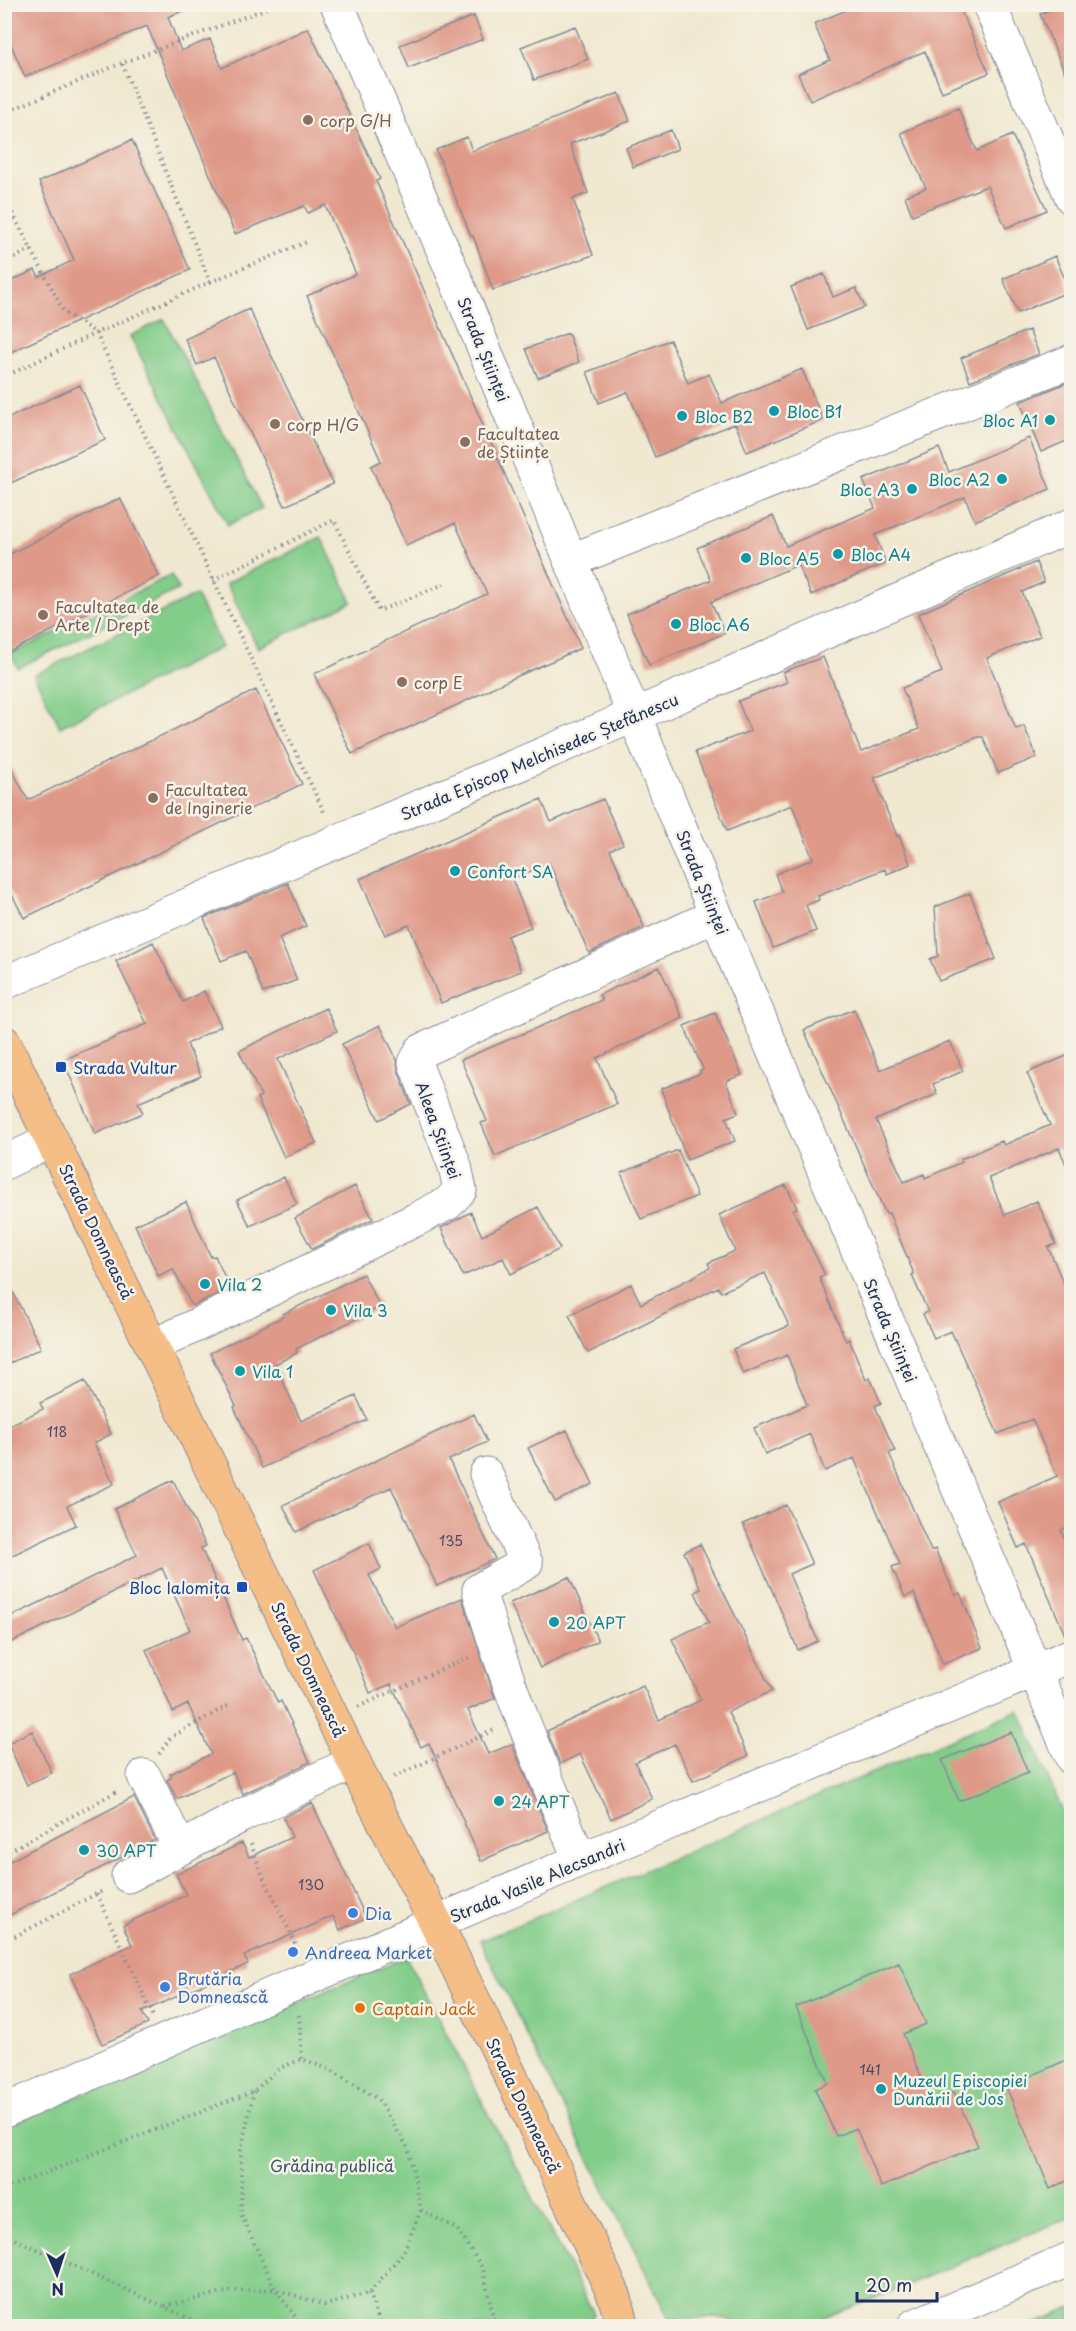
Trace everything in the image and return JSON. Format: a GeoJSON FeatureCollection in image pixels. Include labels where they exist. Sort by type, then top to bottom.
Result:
{"type":"FeatureCollection","features":[{"type":"Feature","properties":{"kind":"main road","name":"Strada Domnească"},"geometry":{"type":"LineString","coordinates":[[4,1042],[360,1776],[436,1923],[614,2295],[623,2326]]}},
{"type":"Feature","properties":{"kind":"main road","name":"Strada Domnească"},"geometry":{"type":"LineString","coordinates":[[614,2295],[637,2326]]}},
{"type":"Feature","properties":{"kind":"street","name":"Strada Științei"},"geometry":{"type":"LineString","coordinates":[[337,4],[453,273],[716,915],[1071,1758]]}},
{"type":"Feature","properties":{"kind":"street"},"geometry":{"type":"LineString","coordinates":[[989,4],[1071,198]]}},
{"type":"Feature","properties":{"kind":"street"},"geometry":{"type":"LineString","coordinates":[[570,561],[1071,361]]}},
{"type":"Feature","properties":{"kind":"street","name":"Strada Episcop Melchisedec Ștefănescu"},"geometry":{"type":"LineString","coordinates":[[4,983],[635,715],[1071,525]]}},
{"type":"Feature","properties":{"kind":"street","name":"Aleea Științei"},"geometry":{"type":"LineString","coordinates":[[153,1346],[415,1220],[448,1203],[460,1190],[455,1166],[415,1063],[422,1051],[716,915]]}},
{"type":"Feature","properties":{"kind":"street"},"geometry":{"type":"LineString","coordinates":[[4,1163],[52,1140]]}},
{"type":"Feature","properties":{"kind":"street"},"geometry":{"type":"LineString","coordinates":[[486,1474],[526,1563],[478,1590],[521,1718],[580,1860]]}},
{"type":"Feature","properties":{"kind":"street","name":"Strada Vasile Alecsandri"},"geometry":{"type":"LineString","coordinates":[[4,2111],[580,1860],[1071,1655]]}},
{"type":"Feature","properties":{"kind":"street"},"geometry":{"type":"LineString","coordinates":[[144,1776],[180,1848]]}},
{"type":"Feature","properties":{"kind":"street"},"geometry":{"type":"LineString","coordinates":[[128,1876],[180,1848],[360,1776]]}},
{"type":"Feature","properties":{"kind":"street"},"geometry":{"type":"LineString","coordinates":[[914,2326],[1071,2258]]}},
{"type":"Feature","properties":{"kind":"path"},"geometry":{"type":"LineString","coordinates":[[4,113],[122,63],[278,4]]}},
{"type":"Feature","properties":{"kind":"path"},"geometry":{"type":"LineString","coordinates":[[122,63],[210,282]]}},
{"type":"Feature","properties":{"kind":"path"},"geometry":{"type":"LineString","coordinates":[[4,198],[64,312],[96,333],[339,842]]}},
{"type":"Feature","properties":{"kind":"path"},"geometry":{"type":"LineString","coordinates":[[4,377],[210,282],[307,242]]}},
{"type":"Feature","properties":{"kind":"path"},"geometry":{"type":"LineString","coordinates":[[4,264],[31,249]]}},
{"type":"Feature","properties":{"kind":"path"},"geometry":{"type":"LineString","coordinates":[[213,580],[334,520],[379,611],[444,584]]}},
{"type":"Feature","properties":{"kind":"path"},"geometry":{"type":"LineString","coordinates":[[333,1718],[495,1646]]}},
{"type":"Feature","properties":{"kind":"path"},"geometry":{"type":"LineString","coordinates":[[360,1776],[521,1718]]}},
{"type":"Feature","properties":{"kind":"path"},"geometry":{"type":"LineString","coordinates":[[260,1870],[295,1942]]}},
{"type":"Feature","properties":{"kind":"path"},"geometry":{"type":"LineString","coordinates":[[4,1942],[128,1876]]}},
{"type":"Feature","properties":{"kind":"path"},"geometry":{"type":"LineString","coordinates":[[97,1894],[165,2041]]}},
{"type":"Feature","properties":{"kind":"path"},"geometry":{"type":"LineString","coordinates":[[297,1982],[302,2059]]}},
{"type":"Feature","properties":{"kind":"path"},"geometry":{"type":"LineString","coordinates":[[4,2189],[254,2091],[280,2068],[302,2059],[331,2070],[378,2099],[409,2150],[421,2210],[403,2253],[369,2293],[325,2305],[275,2289],[230,2291],[165,2306]]}},
{"type":"Feature","properties":{"kind":"path"},"geometry":{"type":"LineString","coordinates":[[254,2091],[241,2150],[241,2214],[275,2289],[302,2326]]}},
{"type":"Feature","properties":{"kind":"path"},"geometry":{"type":"LineString","coordinates":[[421,2210],[457,2229],[483,2269],[495,2326]]}},
{"type":"Feature","properties":{"kind":"path"},"geometry":{"type":"LineString","coordinates":[[4,2234],[206,2326]]}},
{"type":"Feature","properties":{"kind":"path"},"geometry":{"type":"LineString","coordinates":[[369,2293],[381,2326]]}},
{"type":"Feature","properties":{"kind":"path"},"geometry":{"type":"LineString","coordinates":[[180,2326],[184,2316]]}},
{"type":"Feature","properties":{"kind":"green space"},"geometry":{"type":"Polygon","coordinates":[[[164,319],[262,508],[228,525],[130,336],[164,319]]]}},
{"type":"Feature","properties":{"kind":"green space"},"geometry":{"type":"Polygon","coordinates":[[[321,537],[352,602],[258,648],[226,583],[321,537]]]}},
{"type":"Feature","properties":{"kind":"green space"},"geometry":{"type":"Polygon","coordinates":[[[171,575],[179,589],[18,668],[11,654],[171,575]]]}},
{"type":"Feature","properties":{"kind":"green space"},"geometry":{"type":"Polygon","coordinates":[[[196,595],[222,647],[60,727],[34,675],[196,595]]]}},
{"type":"Feature","properties":{"kind":"green space"},"geometry":{"type":"Polygon","coordinates":[[[1019,1710],[1071,1831],[1071,2217],[807,2326],[743,2326],[721,2318],[669,2319],[480,1941],[1019,1710]]]}},
{"type":"Feature","properties":{"kind":"green space","name":"Grădina publică"},"geometry":{"type":"Polygon","coordinates":[[[406,1957],[594,2314],[586,2326],[5,2326],[5,2127],[406,1957]]]}},
{"type":"Feature","properties":{"kind":"green space"},"geometry":{"type":"Polygon","coordinates":[[[1071,2308],[1071,2326],[1030,2326],[1071,2308]]]}},
{"type":"Feature","properties":{"kind":"building"},"geometry":{"type":"Polygon","coordinates":[[[4,4],[198,4],[168,17],[181,51],[210,39],[222,68],[308,28],[380,179],[376,181],[581,648],[352,754],[314,674],[487,594],[455,523],[406,545],[371,466],[381,461],[307,296],[356,274],[325,205],[308,213],[304,206],[235,234],[147,26],[25,77],[4,28],[4,4]]]}},
{"type":"Feature","properties":{"kind":"building"},"geometry":{"type":"Polygon","coordinates":[[[860,4],[958,4],[989,73],[942,92],[925,51],[810,101],[798,74],[830,60],[814,24],[860,4]]]}},
{"type":"Feature","properties":{"kind":"building"},"geometry":{"type":"Polygon","coordinates":[[[1062,4],[1071,4],[1071,87],[1040,14],[1062,4]]]}},
{"type":"Feature","properties":{"kind":"building"},"geometry":{"type":"Polygon","coordinates":[[[474,16],[483,39],[409,68],[400,45],[474,16]]]}},
{"type":"Feature","properties":{"kind":"building"},"geometry":{"type":"Polygon","coordinates":[[[575,26],[588,59],[534,80],[521,47],[575,26]]]}},
{"type":"Feature","properties":{"kind":"building"},"geometry":{"type":"Polygon","coordinates":[[[619,93],[630,121],[570,144],[588,193],[573,199],[593,255],[493,290],[473,236],[471,236],[436,150],[467,137],[472,151],[619,93]]]}},
{"type":"Feature","properties":{"kind":"building"},"geometry":{"type":"Polygon","coordinates":[[[958,108],[977,151],[1012,135],[1047,210],[1006,228],[987,186],[912,215],[905,196],[926,188],[901,133],[958,108]]]}},
{"type":"Feature","properties":{"kind":"building"},"geometry":{"type":"Polygon","coordinates":[[[671,130],[678,149],[633,167],[626,148],[671,130]]]}},
{"type":"Feature","properties":{"kind":"building"},"geometry":{"type":"Polygon","coordinates":[[[132,140],[190,270],[4,355],[4,284],[35,270],[39,277],[74,260],[39,182],[132,140]]]}},
{"type":"Feature","properties":{"kind":"building"},"geometry":{"type":"Polygon","coordinates":[[[1055,256],[1070,291],[1018,313],[1003,279],[1055,256]]]}},
{"type":"Feature","properties":{"kind":"building"},"geometry":{"type":"Polygon","coordinates":[[[824,274],[833,297],[856,288],[865,307],[808,330],[791,287],[824,274]]]}},
{"type":"Feature","properties":{"kind":"building","name":"corp H/G"},"geometry":{"type":"Polygon","coordinates":[[[249,309],[333,484],[285,506],[214,357],[197,365],[185,339],[249,309]]]}},
{"type":"Feature","properties":{"kind":"building"},"geometry":{"type":"Polygon","coordinates":[[[1029,330],[1039,354],[970,381],[961,358],[1029,330]]]}},
{"type":"Feature","properties":{"kind":"building"},"geometry":{"type":"Polygon","coordinates":[[[568,333],[579,362],[538,378],[526,349],[568,333]]]}},
{"type":"Feature","properties":{"kind":"building"},"geometry":{"type":"Polygon","coordinates":[[[670,340],[688,383],[709,374],[722,403],[802,369],[823,420],[747,452],[735,423],[655,457],[628,392],[599,403],[587,372],[670,340]]]}},
{"type":"Feature","properties":{"kind":"building","name":"Bloc A1"},"geometry":{"type":"Polygon","coordinates":[[[1071,381],[1071,439],[1041,452],[1020,402],[1071,381]]]}},
{"type":"Feature","properties":{"kind":"building"},"geometry":{"type":"Polygon","coordinates":[[[80,385],[105,440],[4,486],[4,420],[80,385]]]}},
{"type":"Feature","properties":{"kind":"building"},"geometry":{"type":"Polygon","coordinates":[[[1029,438],[1050,489],[975,521],[965,497],[875,535],[886,563],[811,595],[798,565],[711,602],[725,633],[649,665],[627,614],[711,580],[697,548],[773,516],[786,546],[875,508],[863,480],[939,448],[949,472],[1029,438]]]}},
{"type":"Feature","properties":{"kind":"building","name":"Facultatea de Arte / Drept"},"geometry":{"type":"Polygon","coordinates":[[[120,498],[159,576],[4,655],[4,557],[120,498]]]}},
{"type":"Feature","properties":{"kind":"building"},"geometry":{"type":"Polygon","coordinates":[[[1036,562],[1044,582],[1022,592],[1040,636],[987,658],[1016,729],[1024,726],[1037,757],[998,773],[983,737],[978,737],[874,778],[910,864],[887,874],[885,869],[818,896],[819,900],[806,905],[816,931],[773,948],[756,902],[782,892],[775,874],[813,859],[792,805],[727,831],[695,752],[750,731],[738,701],[787,682],[783,672],[823,657],[861,752],[919,729],[902,688],[942,672],[918,614],[1036,562]]]}},
{"type":"Feature","properties":{"kind":"building","name":"Facultatea de Inginerie"},"geometry":{"type":"Polygon","coordinates":[[[256,690],[302,784],[24,918],[4,879],[4,754],[28,800],[256,690]]]}},
{"type":"Feature","properties":{"kind":"building","name":"Confort SA"},"geometry":{"type":"Polygon","coordinates":[[[541,799],[551,822],[603,799],[623,844],[610,850],[644,927],[589,953],[549,863],[512,879],[531,927],[507,936],[521,971],[441,1003],[409,925],[385,935],[360,879],[541,799]]]}},
{"type":"Feature","properties":{"kind":"building"},"geometry":{"type":"Polygon","coordinates":[[[288,883],[306,926],[279,938],[297,980],[263,993],[246,951],[221,961],[204,918],[288,883]]]}},
{"type":"Feature","properties":{"kind":"building"},"geometry":{"type":"Polygon","coordinates":[[[970,893],[996,959],[939,981],[930,959],[938,956],[935,907],[970,893]]]}},
{"type":"Feature","properties":{"kind":"building"},"geometry":{"type":"Polygon","coordinates":[[[153,942],[183,1002],[204,991],[221,1026],[187,1044],[201,1076],[138,1103],[143,1113],[95,1134],[63,1060],[147,1024],[116,961],[153,942]]]}},
{"type":"Feature","properties":{"kind":"building"},"geometry":{"type":"Polygon","coordinates":[[[659,967],[683,1018],[597,1058],[617,1104],[495,1156],[481,1123],[487,1121],[461,1060],[602,1000],[599,995],[659,967]]]}},
{"type":"Feature","properties":{"kind":"building"},"geometry":{"type":"Polygon","coordinates":[[[326,1008],[337,1031],[278,1059],[316,1143],[284,1157],[257,1098],[261,1096],[239,1051],[326,1008]]]}},
{"type":"Feature","properties":{"kind":"building"},"geometry":{"type":"Polygon","coordinates":[[[854,1009],[880,1070],[950,1041],[963,1071],[933,1084],[937,1094],[876,1120],[904,1182],[924,1174],[925,1178],[1002,1141],[1004,1145],[1050,1125],[1027,1073],[1071,1054],[1071,1176],[1059,1148],[989,1178],[1005,1215],[1037,1201],[1056,1244],[1048,1247],[1066,1289],[1071,1287],[1071,1525],[1061,1530],[1071,1555],[1071,1637],[1066,1637],[1026,1544],[1018,1548],[998,1502],[1057,1476],[1032,1419],[998,1434],[951,1331],[934,1338],[923,1314],[928,1312],[889,1213],[886,1214],[804,1030],[854,1009]]]}},
{"type":"Feature","properties":{"kind":"building"},"geometry":{"type":"Polygon","coordinates":[[[715,1013],[742,1075],[726,1081],[738,1113],[726,1118],[735,1141],[687,1160],[661,1089],[701,1073],[700,1070],[703,1069],[684,1026],[715,1013]]]}},
{"type":"Feature","properties":{"kind":"building"},"geometry":{"type":"Polygon","coordinates":[[[380,1025],[397,1060],[398,1070],[411,1104],[379,1120],[342,1044],[380,1025]]]}},
{"type":"Feature","properties":{"kind":"building"},"geometry":{"type":"Polygon","coordinates":[[[678,1150],[697,1196],[641,1219],[621,1173],[678,1150]]]}},
{"type":"Feature","properties":{"kind":"building"},"geometry":{"type":"Polygon","coordinates":[[[284,1177],[297,1204],[250,1226],[237,1200],[284,1177]]]}},
{"type":"Feature","properties":{"kind":"building"},"geometry":{"type":"Polygon","coordinates":[[[786,1185],[797,1208],[793,1210],[825,1275],[819,1277],[846,1341],[849,1339],[866,1380],[870,1378],[881,1403],[875,1406],[895,1451],[889,1453],[931,1551],[935,1549],[955,1595],[960,1593],[982,1648],[943,1664],[914,1593],[905,1597],[892,1567],[900,1564],[854,1458],[825,1471],[810,1434],[765,1454],[754,1428],[807,1405],[787,1355],[743,1374],[733,1349],[789,1326],[765,1273],[721,1292],[718,1287],[588,1353],[569,1315],[631,1284],[641,1304],[710,1268],[708,1263],[735,1251],[719,1215],[786,1185]]]}},
{"type":"Feature","properties":{"kind":"building"},"geometry":{"type":"Polygon","coordinates":[[[355,1186],[373,1219],[312,1249],[295,1218],[355,1186]]]}},
{"type":"Feature","properties":{"kind":"building"},"geometry":{"type":"Polygon","coordinates":[[[186,1202],[211,1257],[215,1256],[230,1288],[192,1306],[173,1269],[158,1276],[135,1225],[186,1202]]]}},
{"type":"Feature","properties":{"kind":"building"},"geometry":{"type":"Polygon","coordinates":[[[538,1207],[560,1249],[511,1274],[503,1258],[463,1276],[441,1228],[471,1212],[482,1236],[538,1207]]]}},
{"type":"Feature","properties":{"kind":"building"},"geometry":{"type":"Polygon","coordinates":[[[4,1274],[41,1348],[4,1366],[4,1274]]]}},
{"type":"Feature","properties":{"kind":"building"},"geometry":{"type":"Polygon","coordinates":[[[363,1274],[380,1307],[296,1349],[297,1353],[275,1364],[301,1421],[356,1396],[367,1420],[262,1468],[234,1407],[236,1406],[210,1353],[363,1274]]]}},
{"type":"Feature","properties":{"kind":"building"},"geometry":{"type":"Polygon","coordinates":[[[85,1381],[111,1434],[94,1443],[114,1484],[67,1506],[76,1525],[4,1559],[4,1428],[43,1409],[40,1403],[85,1381]]]}},
{"type":"Feature","properties":{"kind":"building"},"geometry":{"type":"Polygon","coordinates":[[[474,1414],[487,1442],[449,1460],[495,1559],[437,1586],[391,1487],[296,1532],[283,1505],[474,1414]]]}},
{"type":"Feature","properties":{"kind":"building"},"geometry":{"type":"Polygon","coordinates":[[[567,1430],[593,1484],[555,1502],[528,1448],[567,1430]]]}},
{"type":"Feature","properties":{"kind":"building"},"geometry":{"type":"Polygon","coordinates":[[[173,1480],[206,1546],[201,1548],[242,1640],[246,1638],[278,1703],[281,1701],[310,1762],[243,1794],[233,1772],[177,1799],[167,1780],[172,1777],[170,1774],[211,1754],[188,1704],[173,1712],[146,1650],[190,1630],[162,1568],[4,1646],[4,1620],[137,1555],[114,1509],[173,1480]]]}},
{"type":"Feature","properties":{"kind":"building"},"geometry":{"type":"Polygon","coordinates":[[[786,1505],[812,1564],[789,1574],[818,1641],[798,1650],[743,1524],[786,1505]]]}},
{"type":"Feature","properties":{"kind":"building"},"geometry":{"type":"Polygon","coordinates":[[[369,1543],[381,1569],[369,1575],[395,1627],[462,1598],[495,1698],[468,1710],[488,1754],[512,1744],[548,1831],[481,1861],[429,1743],[421,1747],[391,1684],[370,1693],[314,1570],[369,1543]]]}},
{"type":"Feature","properties":{"kind":"building"},"geometry":{"type":"Polygon","coordinates":[[[700,1544],[772,1691],[728,1712],[748,1756],[693,1781],[675,1744],[635,1762],[652,1799],[611,1819],[580,1754],[560,1764],[547,1731],[643,1686],[659,1720],[701,1700],[672,1639],[709,1622],[695,1592],[701,1589],[684,1552],[700,1544]]]}},
{"type":"Feature","properties":{"kind":"building","name":"20 APT"},"geometry":{"type":"Polygon","coordinates":[[[569,1577],[598,1641],[540,1668],[510,1603],[569,1577]]]}},
{"type":"Feature","properties":{"kind":"building"},"geometry":{"type":"Polygon","coordinates":[[[32,1731],[52,1773],[27,1785],[8,1743],[32,1731]]]}},
{"type":"Feature","properties":{"kind":"building"},"geometry":{"type":"Polygon","coordinates":[[[1011,1732],[1028,1773],[959,1801],[942,1760],[1011,1732]]]}},
{"type":"Feature","properties":{"kind":"building","name":"30 APT"},"geometry":{"type":"Polygon","coordinates":[[[134,1797],[155,1840],[4,1918],[4,1864],[134,1797]]]}},
{"type":"Feature","properties":{"kind":"building"},"geometry":{"type":"Polygon","coordinates":[[[312,1803],[366,1918],[340,1930],[333,1916],[244,1956],[248,1964],[142,2012],[148,2024],[102,2044],[70,1974],[132,1945],[123,1925],[186,1895],[176,1874],[242,1843],[249,1857],[292,1837],[283,1817],[312,1803]]]}},
{"type":"Feature","properties":{"kind":"building","name":"Muzeul Episcopiei Dunării de Jos"},"geometry":{"type":"Polygon","coordinates":[[[899,1963],[926,2024],[903,2034],[932,2102],[954,2092],[978,2146],[881,2187],[856,2128],[836,2136],[815,2089],[828,2083],[796,2007],[899,1963]]]}},
{"type":"Feature","properties":{"kind":"building"},"geometry":{"type":"Polygon","coordinates":[[[1071,2058],[1071,2179],[1050,2189],[1006,2087],[1071,2058]]]}},
{"type":"Feature","properties":{"kind":"place","name":"corp G/H"},"geometry":{"type":"Point","coordinates":[308,120]}},
{"type":"Feature","properties":{"kind":"place","name":"Bloc B1"},"geometry":{"type":"Point","coordinates":[774,411]}},
{"type":"Feature","properties":{"kind":"place","name":"Bloc B2"},"geometry":{"type":"Point","coordinates":[682,416]}},
{"type":"Feature","properties":{"kind":"place","name":"Bloc A1"},"geometry":{"type":"Point","coordinates":[1050,420]}},
{"type":"Feature","properties":{"kind":"place","name":"corp H/G"},"geometry":{"type":"Point","coordinates":[275,424]}},
{"type":"Feature","properties":{"kind":"place","name":"Facultatea de Științe"},"geometry":{"type":"Point","coordinates":[465,442]}},
{"type":"Feature","properties":{"kind":"place","name":"Bloc A2"},"geometry":{"type":"Point","coordinates":[1002,479]}},
{"type":"Feature","properties":{"kind":"place","name":"Bloc A3"},"geometry":{"type":"Point","coordinates":[912,489]}},
{"type":"Feature","properties":{"kind":"place","name":"Bloc A4"},"geometry":{"type":"Point","coordinates":[838,554]}},
{"type":"Feature","properties":{"kind":"place","name":"Bloc A5"},"geometry":{"type":"Point","coordinates":[746,558]}},
{"type":"Feature","properties":{"kind":"place","name":"Facultatea de Arte / Drept"},"geometry":{"type":"Point","coordinates":[43,615]}},
{"type":"Feature","properties":{"kind":"place","name":"Bloc A6"},"geometry":{"type":"Point","coordinates":[676,624]}},
{"type":"Feature","properties":{"kind":"place","name":"corp E"},"geometry":{"type":"Point","coordinates":[402,682]}},
{"type":"Feature","properties":{"kind":"place","name":"Facultatea de Inginerie"},"geometry":{"type":"Point","coordinates":[153,798]}},
{"type":"Feature","properties":{"kind":"place","name":"Confort SA"},"geometry":{"type":"Point","coordinates":[455,871]}},
{"type":"Feature","properties":{"kind":"place","name":"Strada Vultur"},"geometry":{"type":"Point","coordinates":[61,1067]}},
{"type":"Feature","properties":{"kind":"place","name":"Vila 2"},"geometry":{"type":"Point","coordinates":[205,1284]}},
{"type":"Feature","properties":{"kind":"place","name":"Vila 3"},"geometry":{"type":"Point","coordinates":[331,1310]}},
{"type":"Feature","properties":{"kind":"place","name":"Vila 1"},"geometry":{"type":"Point","coordinates":[240,1371]}},
{"type":"Feature","properties":{"kind":"place","name":"Bloc Ialomița"},"geometry":{"type":"Point","coordinates":[242,1587]}},
{"type":"Feature","properties":{"kind":"place","name":"20 APT"},"geometry":{"type":"Point","coordinates":[554,1622]}},
{"type":"Feature","properties":{"kind":"place","name":"24 APT"},"geometry":{"type":"Point","coordinates":[499,1801]}},
{"type":"Feature","properties":{"kind":"place","name":"30 APT"},"geometry":{"type":"Point","coordinates":[84,1850]}},
{"type":"Feature","properties":{"kind":"place","name":"Dia"},"geometry":{"type":"Point","coordinates":[353,1913]}},
{"type":"Feature","properties":{"kind":"place","name":"Andreea Market"},"geometry":{"type":"Point","coordinates":[293,1952]}},
{"type":"Feature","properties":{"kind":"place","name":"Brutăria Domnească"},"geometry":{"type":"Point","coordinates":[165,1987]}},
{"type":"Feature","properties":{"kind":"place","name":"Captain Jack"},"geometry":{"type":"Point","coordinates":[360,2008]}},
{"type":"Feature","properties":{"kind":"place","name":"Muzeul Episcopiei Dunării de Jos"},"geometry":{"type":"Point","coordinates":[881,2089]}}]}
